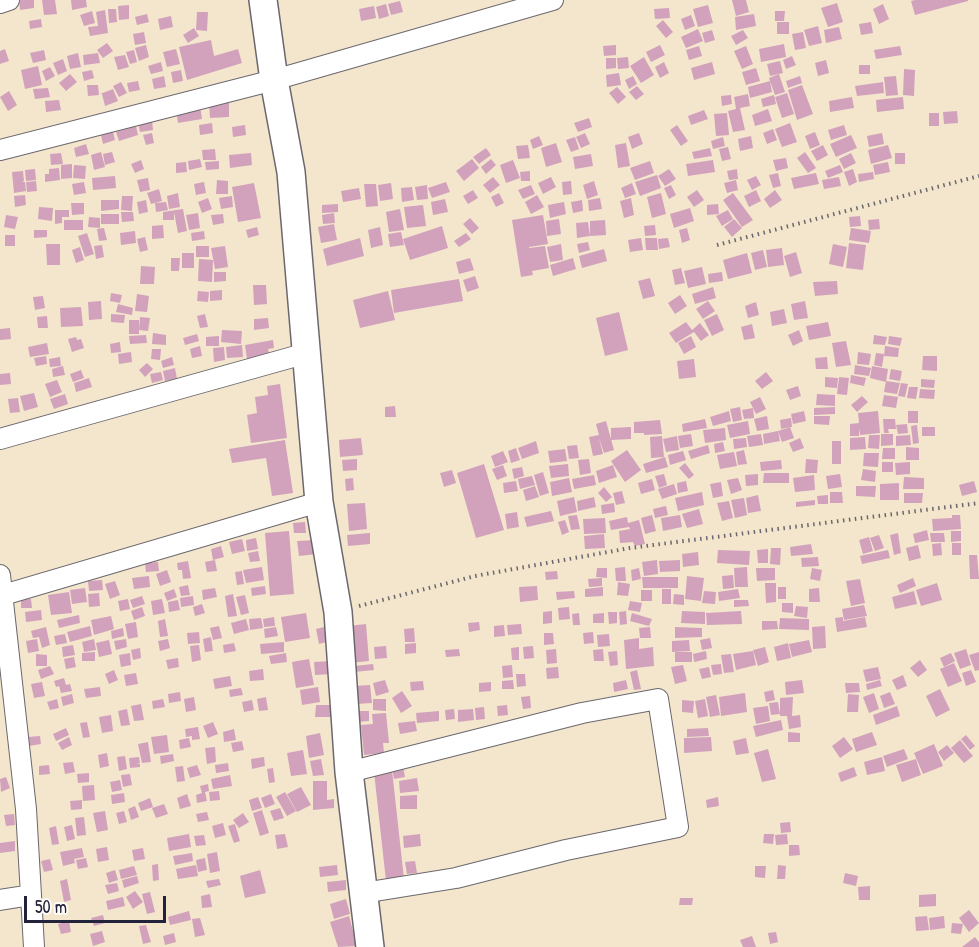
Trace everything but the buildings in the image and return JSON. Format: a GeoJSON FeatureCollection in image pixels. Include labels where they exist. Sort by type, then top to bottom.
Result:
{"type":"FeatureCollection","features":[{"type":"Feature","properties":{"kind":"street"},"geometry":{"type":"LineString","coordinates":[[0,3],[9,0]]}},
{"type":"Feature","properties":{"kind":"street"},"geometry":{"type":"LineString","coordinates":[[263,0],[273,80],[291,172],[319,502],[338,612],[349,772],[369,947]]}},
{"type":"Feature","properties":{"kind":"street"},"geometry":{"type":"LineString","coordinates":[[0,150],[273,80],[554,0]]}},
{"type":"Feature","properties":{"kind":"street"},"geometry":{"type":"LineString","coordinates":[[0,439],[307,353]]}},
{"type":"Feature","properties":{"kind":"street"},"geometry":{"type":"LineString","coordinates":[[2,596],[319,502]]}},
{"type":"Feature","properties":{"kind":"street"},"geometry":{"type":"LineString","coordinates":[[0,575],[26,809],[34,947]]}},
{"type":"Feature","properties":{"kind":"street"},"geometry":{"type":"LineString","coordinates":[[349,772],[582,713],[658,699],[678,827],[566,850],[456,878],[363,894]]}},
{"type":"Feature","properties":{"kind":"street"},"geometry":{"type":"LineString","coordinates":[[0,900],[31,895]]}},
{"type":"Feature","properties":{"kind":"path"},"geometry":{"type":"LineString","coordinates":[[717,245],[979,176]]}},
{"type":"Feature","properties":{"kind":"path"},"geometry":{"type":"LineString","coordinates":[[338,612],[475,576],[630,548],[979,503]]}}]}
